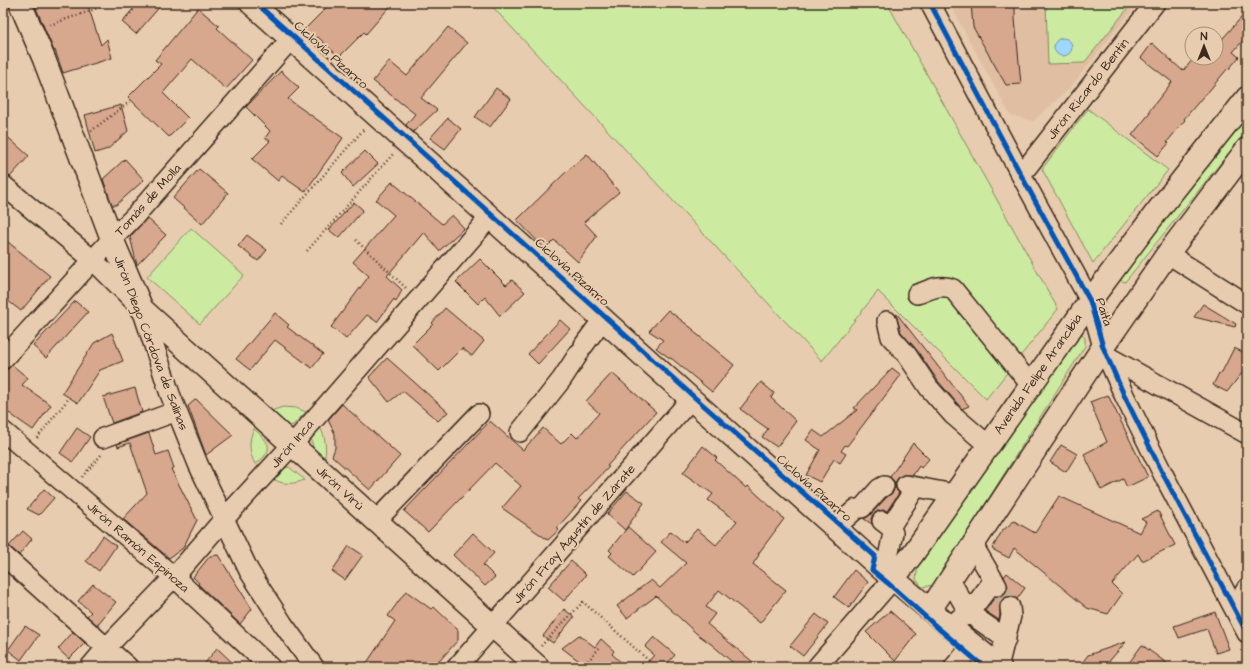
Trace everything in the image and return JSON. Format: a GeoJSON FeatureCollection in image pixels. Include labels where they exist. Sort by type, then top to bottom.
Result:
{"type":"FeatureCollection","features":[{"type":"Feature","properties":{"kind":"main road","name":"Jirón Diego Córdova de Salinas"},"geometry":{"type":"LineString","coordinates":[[20,3],[44,59],[112,239],[142,309]]}},
{"type":"Feature","properties":{"kind":"main road"},"geometry":{"type":"LineString","coordinates":[[250,3],[835,528],[999,667]]}},
{"type":"Feature","properties":{"kind":"main road","name":"Avenida Felipe Arancibia"},"geometry":{"type":"LineString","coordinates":[[889,575],[912,555],[1030,384],[1090,301],[1155,214],[1247,98]]}},
{"type":"Feature","properties":{"kind":"main road"},"geometry":{"type":"LineString","coordinates":[[930,610],[1105,351],[1168,254],[1247,149]]}},
{"type":"Feature","properties":{"kind":"main road","name":"Jirón Virú"},"geometry":{"type":"LineString","coordinates":[[142,309],[533,663]]}},
{"type":"Feature","properties":{"kind":"street","name":"Paita"},"geometry":{"type":"LineString","coordinates":[[930,3],[1090,301],[1105,351],[1124,395],[1163,474],[1247,633]]}},
{"type":"Feature","properties":{"kind":"street","name":"Jirón Ricardo Bentin"},"geometry":{"type":"LineString","coordinates":[[1021,175],[1155,3]]}},
{"type":"Feature","properties":{"kind":"street","name":"Tomás de Molla"},"geometry":{"type":"LineString","coordinates":[[3,359],[112,239],[134,217],[291,39]]}},
{"type":"Feature","properties":{"kind":"street"},"geometry":{"type":"LineString","coordinates":[[3,184],[93,260],[142,309]]}},
{"type":"Feature","properties":{"kind":"street","name":"Jirón Inca"},"geometry":{"type":"LineString","coordinates":[[90,667],[106,648],[174,578],[224,519],[292,445],[419,300],[490,217]]}},
{"type":"Feature","properties":{"kind":"street"},"geometry":{"type":"LineString","coordinates":[[1168,254],[1247,304]]}},
{"type":"Feature","properties":{"kind":"street"},"geometry":{"type":"LineString","coordinates":[[917,294],[942,286],[947,286],[952,289],[1030,384]]}},
{"type":"Feature","properties":{"kind":"street","name":"Jirón Diego Córdova de Salinas"},"geometry":{"type":"LineString","coordinates":[[142,309],[177,411],[198,464],[224,519],[249,570],[265,598],[314,667]]}},
{"type":"Feature","properties":{"kind":"street"},"geometry":{"type":"LineString","coordinates":[[520,432],[562,380],[581,349],[603,319]]}},
{"type":"Feature","properties":{"kind":"street"},"geometry":{"type":"LineString","coordinates":[[887,321],[891,337],[907,355],[929,388],[953,415],[988,445]]}},
{"type":"Feature","properties":{"kind":"street"},"geometry":{"type":"LineString","coordinates":[[1105,351],[1247,434]]}},
{"type":"Feature","properties":{"kind":"street","name":"Jirón Fray Agustín de Zárate"},"geometry":{"type":"LineString","coordinates":[[457,667],[691,399]]}},
{"type":"Feature","properties":{"kind":"street"},"geometry":{"type":"LineString","coordinates":[[102,446],[177,411]]}},
{"type":"Feature","properties":{"kind":"street"},"geometry":{"type":"LineString","coordinates":[[376,521],[479,414]]}},
{"type":"Feature","properties":{"kind":"street","name":"Jirón Ramón Espinoza"},"geometry":{"type":"LineString","coordinates":[[3,431],[174,578],[270,667]]}},
{"type":"Feature","properties":{"kind":"street"},"geometry":{"type":"LineString","coordinates":[[875,517],[879,489],[884,486]]}},
{"type":"Feature","properties":{"kind":"street"},"geometry":{"type":"LineString","coordinates":[[875,517],[911,486],[954,494]]}},
{"type":"Feature","properties":{"kind":"street"},"geometry":{"type":"LineString","coordinates":[[817,667],[889,575],[893,533],[875,517],[856,509],[835,528]]}},
{"type":"Feature","properties":{"kind":"street"},"geometry":{"type":"LineString","coordinates":[[949,626],[969,613],[996,583],[973,545]]}},
{"type":"Feature","properties":{"kind":"street"},"geometry":{"type":"LineString","coordinates":[[3,556],[128,667]]}},
{"type":"Feature","properties":{"kind":"street"},"geometry":{"type":"LineString","coordinates":[[950,580],[969,613],[1006,639]]}},
{"type":"Feature","properties":{"kind":"street"},"geometry":{"type":"LineString","coordinates":[[1235,609],[1247,588]]}},
{"type":"Feature","properties":{"kind":"street"},"geometry":{"type":"LineString","coordinates":[[999,667],[1011,616],[1010,607]]}},
{"type":"Feature","properties":{"kind":"street"},"geometry":{"type":"LineString","coordinates":[[954,667],[973,645]]}},
{"type":"Feature","properties":{"kind":"path"},"geometry":{"type":"LineString","coordinates":[[125,20],[139,3]]}},
{"type":"Feature","properties":{"kind":"path"},"geometry":{"type":"LineString","coordinates":[[33,32],[106,5]]}},
{"type":"Feature","properties":{"kind":"path"},"geometry":{"type":"LineString","coordinates":[[75,141],[91,131],[132,100]]}},
{"type":"Feature","properties":{"kind":"path"},"geometry":{"type":"LineString","coordinates":[[282,224],[376,115]]}},
{"type":"Feature","properties":{"kind":"path"},"geometry":{"type":"LineString","coordinates":[[307,251],[405,141]]}},
{"type":"Feature","properties":{"kind":"path"},"geometry":{"type":"LineString","coordinates":[[356,240],[419,300]]}},
{"type":"Feature","properties":{"kind":"path"},"geometry":{"type":"LineString","coordinates":[[26,451],[69,398]]}},
{"type":"Feature","properties":{"kind":"path"},"geometry":{"type":"LineString","coordinates":[[72,490],[102,446]]}},
{"type":"Feature","properties":{"kind":"path"},"geometry":{"type":"LineString","coordinates":[[533,663],[583,602],[656,667]]}},
{"type":"Feature","properties":{"kind":"path"},"geometry":{"type":"LineString","coordinates":[[582,667],[600,647]]}},
{"type":"Feature","properties":{"kind":"shaded area"},"geometry":{"type":"Polygon","coordinates":[[[949,3],[1138,3],[1069,89],[1033,121],[1010,115],[949,3]]]}},
{"type":"Feature","properties":{"kind":"green space"},"geometry":{"type":"Polygon","coordinates":[[[489,3],[887,3],[1058,309],[986,399],[878,291],[822,361],[489,3]]]}},
{"type":"Feature","properties":{"kind":"green space"},"geometry":{"type":"Polygon","coordinates":[[[1046,3],[1132,3],[1084,63],[1048,64],[1046,3]]]}},
{"type":"Feature","properties":{"kind":"green space"},"geometry":{"type":"Polygon","coordinates":[[[1088,109],[1168,170],[1093,263],[1042,169],[1088,109]]]}},
{"type":"Feature","properties":{"kind":"green space"},"geometry":{"type":"Polygon","coordinates":[[[1247,113],[1247,130],[1125,282],[1120,280],[1121,272],[1247,113]]]}},
{"type":"Feature","properties":{"kind":"green space"},"geometry":{"type":"Polygon","coordinates":[[[191,228],[244,275],[200,324],[147,277],[191,228]]]}},
{"type":"Feature","properties":{"kind":"green space"},"geometry":{"type":"Polygon","coordinates":[[[1079,330],[1085,338],[1085,346],[934,585],[922,587],[916,579],[918,566],[1079,330]]]}},
{"type":"Feature","properties":{"kind":"green space"},"geometry":{"type":"Polygon","coordinates":[[[283,407],[296,408],[306,412],[293,425],[286,427],[271,412],[283,407]]]}},
{"type":"Feature","properties":{"kind":"green space"},"geometry":{"type":"Polygon","coordinates":[[[318,424],[323,433],[325,442],[324,462],[317,454],[312,443],[312,434],[318,424]]]}},
{"type":"Feature","properties":{"kind":"green space"},"geometry":{"type":"Polygon","coordinates":[[[254,429],[264,438],[268,446],[266,454],[256,464],[251,455],[250,446],[254,429]]]}},
{"type":"Feature","properties":{"kind":"green space"},"geometry":{"type":"Polygon","coordinates":[[[289,467],[305,480],[283,483],[271,477],[281,469],[289,467]]]}},
{"type":"Feature","properties":{"kind":"water"},"geometry":{"type":"Polygon","coordinates":[[[1059,38],[1067,38],[1072,43],[1070,54],[1067,56],[1059,56],[1054,51],[1054,43],[1059,38]]]}},
{"type":"Feature","properties":{"kind":"building"},"geometry":{"type":"Polygon","coordinates":[[[34,3],[87,3],[101,45],[107,39],[112,58],[63,73],[55,50],[54,51],[34,3]]]}},
{"type":"Feature","properties":{"kind":"building"},"geometry":{"type":"Polygon","coordinates":[[[138,3],[163,3],[136,34],[122,22],[138,3]]]}},
{"type":"Feature","properties":{"kind":"building"},"geometry":{"type":"Polygon","coordinates":[[[331,3],[393,3],[366,34],[364,32],[339,57],[318,37],[314,41],[303,31],[331,3]]]}},
{"type":"Feature","properties":{"kind":"building"},"geometry":{"type":"Polygon","coordinates":[[[971,3],[1015,3],[1021,84],[1006,85],[973,27],[971,3]]]}},
{"type":"Feature","properties":{"kind":"building"},"geometry":{"type":"Polygon","coordinates":[[[198,8],[219,26],[217,28],[252,60],[226,89],[192,59],[163,93],[188,118],[169,137],[128,97],[161,64],[155,60],[198,8]]]}},
{"type":"Feature","properties":{"kind":"building"},"geometry":{"type":"Polygon","coordinates":[[[1247,11],[1247,36],[1233,52],[1239,57],[1184,119],[1185,120],[1167,142],[1169,143],[1158,156],[1132,135],[1172,82],[1141,58],[1152,43],[1183,71],[1187,66],[1224,66],[1224,37],[1247,11]]]}},
{"type":"Feature","properties":{"kind":"building"},"geometry":{"type":"Polygon","coordinates":[[[448,27],[467,43],[421,98],[437,110],[413,132],[406,125],[415,114],[373,81],[389,61],[407,76],[448,27]]]}},
{"type":"Feature","properties":{"kind":"building"},"geometry":{"type":"Polygon","coordinates":[[[281,71],[299,88],[288,99],[343,138],[305,192],[282,176],[278,181],[252,159],[270,141],[265,138],[270,131],[246,107],[281,71]]]}},
{"type":"Feature","properties":{"kind":"building"},"geometry":{"type":"Polygon","coordinates":[[[496,88],[511,99],[490,127],[475,117],[496,88]]]}},
{"type":"Feature","properties":{"kind":"building"},"geometry":{"type":"Polygon","coordinates":[[[121,105],[128,131],[108,149],[95,153],[85,115],[121,105]]]}},
{"type":"Feature","properties":{"kind":"building"},"geometry":{"type":"Polygon","coordinates":[[[448,118],[461,129],[445,149],[430,138],[448,118]]]}},
{"type":"Feature","properties":{"kind":"building"},"geometry":{"type":"Polygon","coordinates":[[[3,133],[29,156],[10,177],[3,170],[3,133]]]}},
{"type":"Feature","properties":{"kind":"building"},"geometry":{"type":"Polygon","coordinates":[[[365,151],[378,164],[353,187],[342,173],[365,151]]]}},
{"type":"Feature","properties":{"kind":"building"},"geometry":{"type":"Polygon","coordinates":[[[587,154],[619,192],[584,222],[597,236],[578,262],[554,240],[545,249],[517,220],[568,170],[587,154]]]}},
{"type":"Feature","properties":{"kind":"building"},"geometry":{"type":"Polygon","coordinates":[[[125,159],[144,180],[116,205],[112,205],[103,179],[125,159]]]}},
{"type":"Feature","properties":{"kind":"building"},"geometry":{"type":"Polygon","coordinates":[[[199,169],[228,193],[202,224],[173,198],[199,169]]]}},
{"type":"Feature","properties":{"kind":"building"},"geometry":{"type":"Polygon","coordinates":[[[392,182],[442,224],[452,215],[464,228],[439,251],[424,232],[387,276],[402,290],[396,302],[394,299],[377,322],[367,315],[346,339],[331,327],[369,276],[353,262],[394,215],[376,200],[392,182]]]}},
{"type":"Feature","properties":{"kind":"building"},"geometry":{"type":"Polygon","coordinates":[[[354,202],[363,210],[339,238],[329,230],[354,202]]]}},
{"type":"Feature","properties":{"kind":"building"},"geometry":{"type":"Polygon","coordinates":[[[147,218],[166,235],[137,265],[130,237],[147,218]]]}},
{"type":"Feature","properties":{"kind":"building"},"geometry":{"type":"Polygon","coordinates":[[[247,235],[267,250],[258,261],[238,246],[247,235]]]}},
{"type":"Feature","properties":{"kind":"building"},"geometry":{"type":"Polygon","coordinates":[[[3,238],[50,276],[21,311],[3,297],[3,238]]]}},
{"type":"Feature","properties":{"kind":"building"},"geometry":{"type":"Polygon","coordinates":[[[480,259],[506,285],[512,280],[525,292],[500,316],[485,297],[478,304],[456,282],[480,259]]]}},
{"type":"Feature","properties":{"kind":"building"},"geometry":{"type":"Polygon","coordinates":[[[75,301],[88,312],[46,358],[33,346],[75,301]]]}},
{"type":"Feature","properties":{"kind":"building"},"geometry":{"type":"Polygon","coordinates":[[[1203,304],[1236,324],[1235,327],[1194,317],[1203,304]]]}},
{"type":"Feature","properties":{"kind":"building"},"geometry":{"type":"Polygon","coordinates":[[[445,308],[484,341],[472,356],[462,348],[439,371],[412,345],[433,324],[432,323],[445,308]]]}},
{"type":"Feature","properties":{"kind":"building"},"geometry":{"type":"Polygon","coordinates":[[[668,310],[694,330],[693,331],[734,365],[712,392],[671,358],[656,348],[663,340],[649,331],[668,310]]]}},
{"type":"Feature","properties":{"kind":"building"},"geometry":{"type":"Polygon","coordinates":[[[275,313],[289,325],[287,327],[323,354],[312,368],[275,340],[250,370],[236,359],[275,313]]]}},
{"type":"Feature","properties":{"kind":"building"},"geometry":{"type":"Polygon","coordinates":[[[897,314],[969,406],[962,409],[938,381],[916,349],[901,332],[897,314]]]}},
{"type":"Feature","properties":{"kind":"building"},"geometry":{"type":"Polygon","coordinates":[[[560,320],[570,329],[538,364],[528,354],[560,320]]]}},
{"type":"Feature","properties":{"kind":"building"},"geometry":{"type":"Polygon","coordinates":[[[112,333],[123,361],[100,370],[78,403],[62,393],[94,343],[112,333]]]}},
{"type":"Feature","properties":{"kind":"building"},"geometry":{"type":"Polygon","coordinates":[[[1234,348],[1247,354],[1247,376],[1242,373],[1227,392],[1213,385],[1219,373],[1221,374],[1234,348]]]}},
{"type":"Feature","properties":{"kind":"building"},"geometry":{"type":"Polygon","coordinates":[[[387,358],[448,412],[438,421],[403,391],[389,402],[369,377],[387,358]]]}},
{"type":"Feature","properties":{"kind":"building"},"geometry":{"type":"Polygon","coordinates":[[[12,365],[28,378],[22,385],[51,405],[33,430],[3,409],[3,374],[12,365]]]}},
{"type":"Feature","properties":{"kind":"building"},"geometry":{"type":"Polygon","coordinates":[[[892,368],[901,375],[847,446],[845,445],[841,451],[846,454],[840,463],[834,459],[820,482],[806,475],[820,450],[806,440],[813,430],[823,437],[857,410],[854,408],[892,368]]]}},
{"type":"Feature","properties":{"kind":"building"},"geometry":{"type":"Polygon","coordinates":[[[612,373],[656,412],[607,466],[609,467],[578,499],[581,501],[557,528],[559,530],[548,540],[502,508],[521,486],[495,463],[428,532],[404,511],[490,421],[523,450],[543,428],[561,444],[572,433],[577,438],[599,413],[586,401],[612,373]]]}},
{"type":"Feature","properties":{"kind":"building"},"geometry":{"type":"Polygon","coordinates":[[[761,382],[774,393],[771,398],[796,421],[777,447],[762,437],[768,429],[740,409],[761,382]]]}},
{"type":"Feature","properties":{"kind":"building"},"geometry":{"type":"Polygon","coordinates":[[[135,388],[142,412],[112,423],[103,397],[135,388]]]}},
{"type":"Feature","properties":{"kind":"building"},"geometry":{"type":"Polygon","coordinates":[[[1108,395],[1148,477],[1127,487],[1123,479],[1101,490],[1084,454],[1107,442],[1090,402],[1108,395]]]}},
{"type":"Feature","properties":{"kind":"building"},"geometry":{"type":"Polygon","coordinates":[[[196,399],[233,435],[206,455],[188,406],[196,399]]]}},
{"type":"Feature","properties":{"kind":"building"},"geometry":{"type":"Polygon","coordinates":[[[342,404],[400,456],[370,490],[332,456],[335,448],[335,434],[328,420],[342,404]]]}},
{"type":"Feature","properties":{"kind":"building"},"geometry":{"type":"Polygon","coordinates":[[[77,428],[90,437],[73,462],[60,453],[77,428]]]}},
{"type":"Feature","properties":{"kind":"building"},"geometry":{"type":"Polygon","coordinates":[[[149,433],[156,455],[168,451],[174,468],[171,469],[197,520],[183,548],[169,558],[123,519],[147,493],[130,443],[118,447],[117,444],[149,433]]]}},
{"type":"Feature","properties":{"kind":"building"},"geometry":{"type":"Polygon","coordinates":[[[913,443],[929,459],[921,468],[919,466],[913,475],[903,475],[898,478],[895,483],[896,489],[899,493],[887,511],[878,511],[873,514],[871,519],[872,524],[864,519],[893,492],[895,485],[894,481],[890,477],[913,443]]]}},
{"type":"Feature","properties":{"kind":"building"},"geometry":{"type":"Polygon","coordinates":[[[1061,445],[1077,454],[1066,472],[1050,462],[1061,445]]]}},
{"type":"Feature","properties":{"kind":"building"},"geometry":{"type":"Polygon","coordinates":[[[703,446],[717,458],[715,460],[746,488],[748,486],[784,519],[758,554],[759,555],[753,564],[786,590],[760,623],[719,590],[706,607],[715,614],[707,624],[759,667],[738,667],[697,634],[656,596],[627,618],[617,606],[651,580],[660,588],[686,563],[661,542],[671,531],[683,542],[685,542],[697,529],[716,545],[737,521],[708,500],[713,494],[683,473],[703,446]]]}},
{"type":"Feature","properties":{"kind":"building"},"geometry":{"type":"Polygon","coordinates":[[[44,489],[54,498],[39,515],[27,509],[44,489]]]}},
{"type":"Feature","properties":{"kind":"building"},"geometry":{"type":"Polygon","coordinates":[[[627,491],[644,503],[625,530],[607,514],[627,491]]]}},
{"type":"Feature","properties":{"kind":"building"},"geometry":{"type":"Polygon","coordinates":[[[1059,496],[1140,533],[1146,522],[1141,519],[1158,511],[1175,545],[1142,561],[1138,554],[1112,584],[1122,594],[1108,614],[1087,608],[1014,548],[1009,558],[992,549],[1002,531],[1014,521],[1035,533],[1059,496]]]}},
{"type":"Feature","properties":{"kind":"building"},"geometry":{"type":"Polygon","coordinates":[[[628,527],[656,552],[633,577],[609,556],[612,553],[609,550],[628,527]]]}},
{"type":"Feature","properties":{"kind":"building"},"geometry":{"type":"Polygon","coordinates":[[[23,531],[32,539],[19,555],[9,546],[23,531]]]}},
{"type":"Feature","properties":{"kind":"building"},"geometry":{"type":"Polygon","coordinates":[[[473,533],[494,553],[483,565],[495,577],[485,586],[453,555],[473,533]]]}},
{"type":"Feature","properties":{"kind":"building"},"geometry":{"type":"Polygon","coordinates":[[[103,536],[116,546],[99,571],[86,561],[103,536]]]}},
{"type":"Feature","properties":{"kind":"building"},"geometry":{"type":"Polygon","coordinates":[[[349,546],[363,555],[345,580],[332,571],[349,546]]]}},
{"type":"Feature","properties":{"kind":"building"},"geometry":{"type":"Polygon","coordinates":[[[218,555],[252,609],[240,624],[198,584],[199,583],[193,577],[210,556],[218,555]]]}},
{"type":"Feature","properties":{"kind":"building"},"geometry":{"type":"Polygon","coordinates":[[[571,561],[586,575],[564,601],[548,587],[571,561]]]}},
{"type":"Feature","properties":{"kind":"building"},"geometry":{"type":"Polygon","coordinates":[[[854,570],[868,582],[849,608],[834,597],[854,570]]]}},
{"type":"Feature","properties":{"kind":"building"},"geometry":{"type":"Polygon","coordinates":[[[1007,573],[1025,588],[1017,599],[1009,596],[1003,598],[1000,603],[999,620],[985,611],[995,597],[1002,596],[1006,592],[1008,586],[1004,577],[1007,573]]]}},
{"type":"Feature","properties":{"kind":"building"},"geometry":{"type":"Polygon","coordinates":[[[93,584],[116,602],[97,625],[87,616],[91,612],[78,601],[93,584]]]}},
{"type":"Feature","properties":{"kind":"building"},"geometry":{"type":"Polygon","coordinates":[[[406,591],[431,609],[434,607],[458,630],[458,640],[434,667],[364,667],[395,621],[388,616],[406,591]]]}},
{"type":"Feature","properties":{"kind":"building"},"geometry":{"type":"Polygon","coordinates":[[[564,609],[574,617],[553,643],[543,636],[564,609]]]}},
{"type":"Feature","properties":{"kind":"building"},"geometry":{"type":"Polygon","coordinates":[[[890,611],[916,634],[895,661],[866,632],[890,611]]]}},
{"type":"Feature","properties":{"kind":"building"},"geometry":{"type":"Polygon","coordinates":[[[1215,612],[1229,649],[1216,653],[1207,629],[1179,638],[1174,626],[1215,612]]]}},
{"type":"Feature","properties":{"kind":"building"},"geometry":{"type":"Polygon","coordinates":[[[816,614],[828,624],[803,656],[790,646],[816,614]]]}},
{"type":"Feature","properties":{"kind":"building"},"geometry":{"type":"Polygon","coordinates":[[[25,626],[39,635],[21,660],[8,650],[25,626]]]}},
{"type":"Feature","properties":{"kind":"building"},"geometry":{"type":"Polygon","coordinates":[[[73,632],[85,643],[69,659],[58,649],[73,632]]]}},
{"type":"Feature","properties":{"kind":"building"},"geometry":{"type":"Polygon","coordinates":[[[579,635],[595,647],[601,639],[614,651],[612,654],[626,667],[587,667],[562,648],[579,635]]]}},
{"type":"Feature","properties":{"kind":"building"},"geometry":{"type":"Polygon","coordinates":[[[654,637],[675,655],[664,667],[644,667],[654,655],[645,647],[654,637]]]}},
{"type":"Feature","properties":{"kind":"building"},"geometry":{"type":"Polygon","coordinates":[[[1126,642],[1104,667],[1079,667],[1088,655],[1126,642]]]}},
{"type":"Feature","properties":{"kind":"building"},"geometry":{"type":"Polygon","coordinates":[[[1142,645],[1172,667],[1126,667],[1142,645]]]}},
{"type":"Feature","properties":{"kind":"building"},"geometry":{"type":"Polygon","coordinates":[[[217,648],[237,667],[202,667],[217,648]]]}},
{"type":"Feature","properties":{"kind":"tunnel"},"geometry":{"type":"LineString","coordinates":[[997,586],[1010,607]]}},
{"type":"Feature","properties":{"kind":"cycle path","name":"Ciclovía Pizarro"},"geometry":{"type":"LineString","coordinates":[[256,3],[693,396],[875,556],[872,570],[984,667]]}},
{"type":"Feature","properties":{"kind":"cycle path"},"geometry":{"type":"LineString","coordinates":[[930,3],[1090,301],[1103,347],[1124,395],[1163,474],[1247,633]]}}]}
